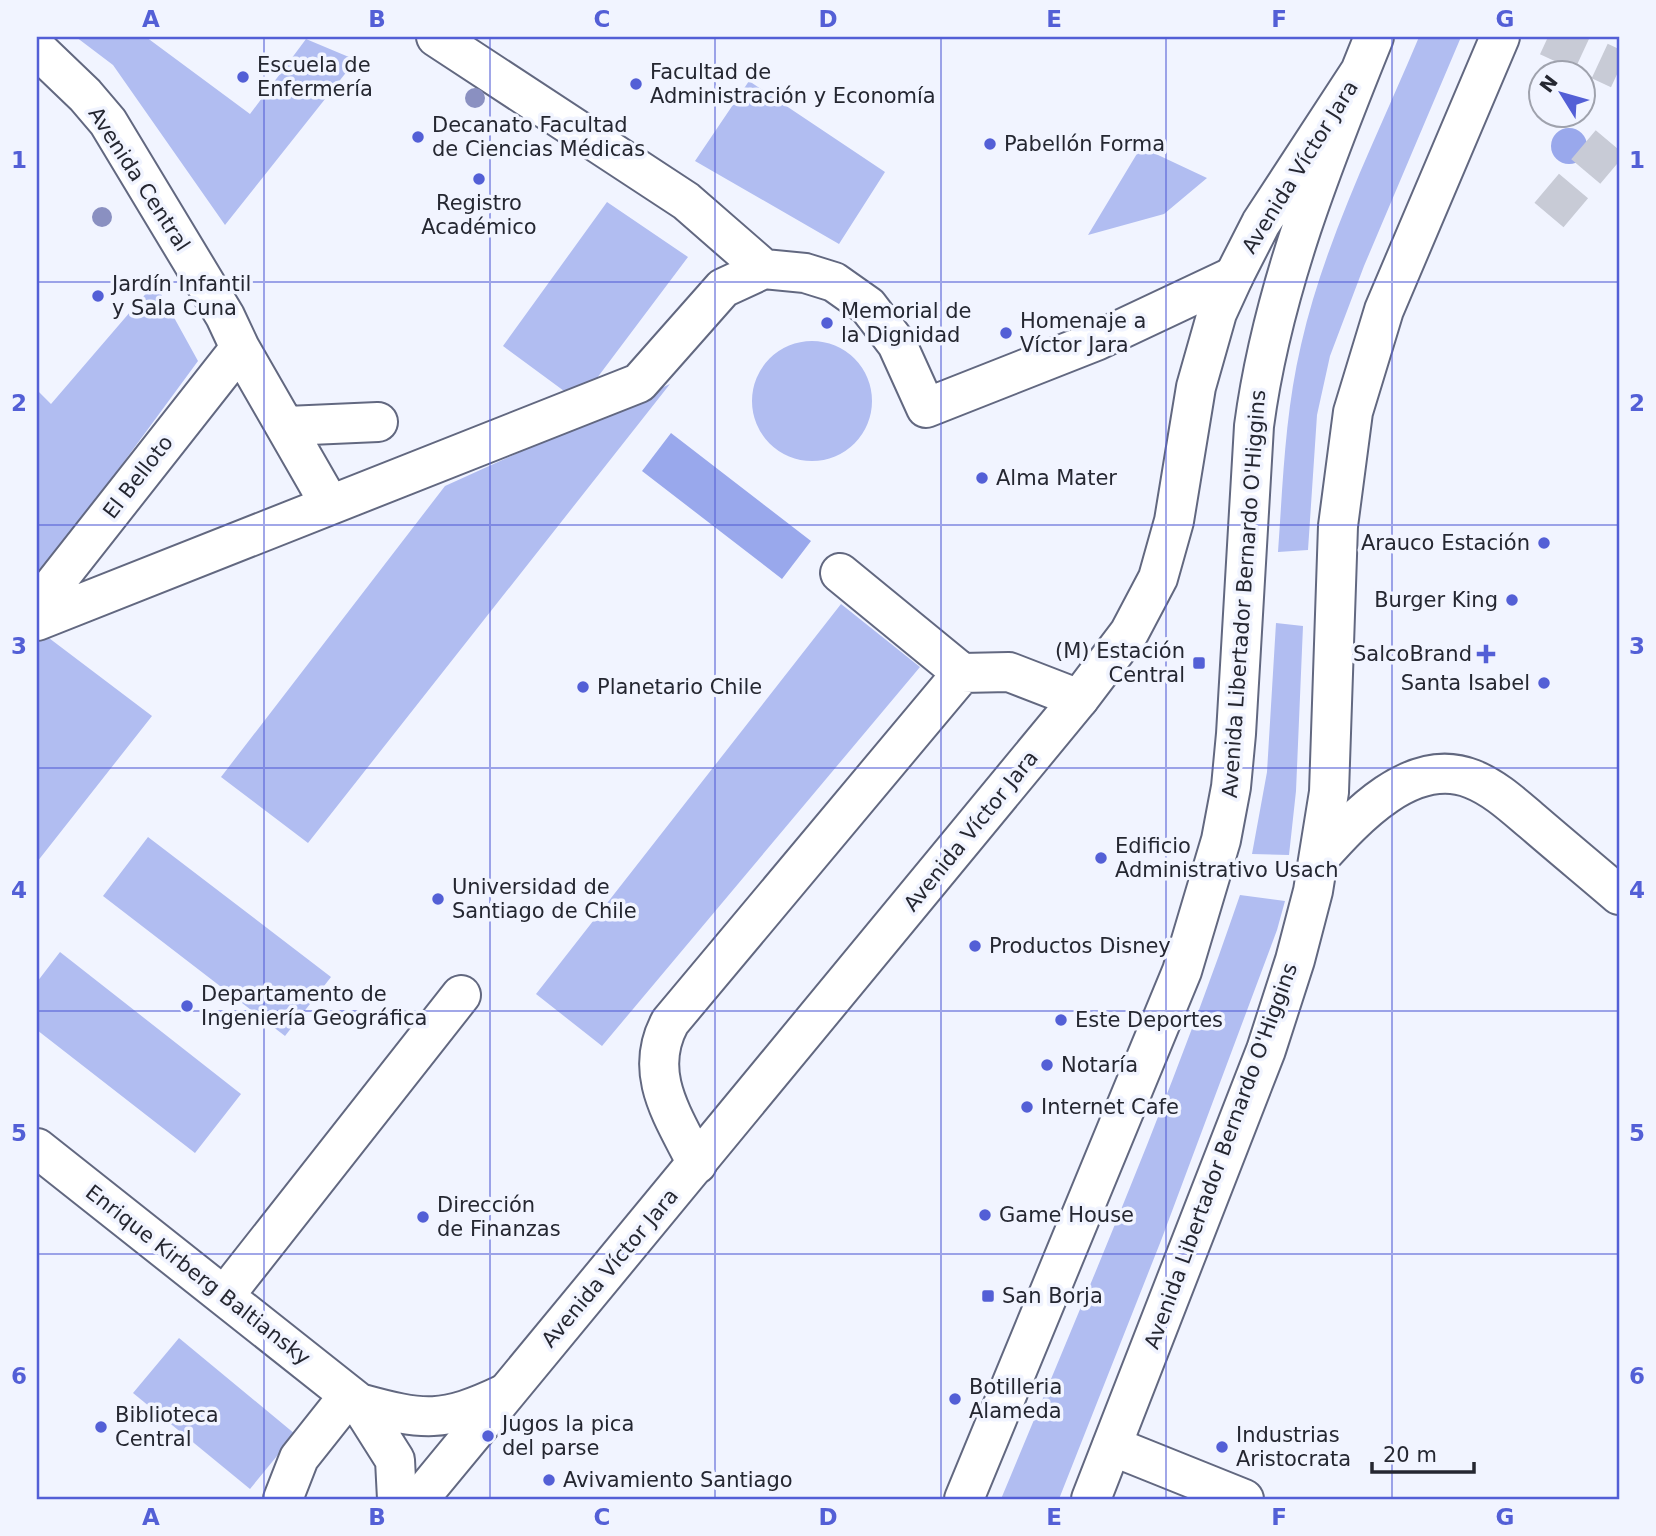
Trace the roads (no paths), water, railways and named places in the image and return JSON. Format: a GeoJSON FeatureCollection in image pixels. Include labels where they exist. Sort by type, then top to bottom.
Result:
{"type":"FeatureCollection","features":[{"type":"Feature","properties":{"kind":"main road"},"geometry":{"type":"LineString","coordinates":[[436,37],[686,201],[764,269]]}},
{"type":"Feature","properties":{"kind":"main road","name":"Avenida Libertador Bernardo O'Higgins"},"geometry":{"type":"LineString","coordinates":[[964,1499],[1149,1053],[1200,917],[1231,787],[1254,426],[1260,378],[1279,296],[1374,37]]}},
{"type":"Feature","properties":{"kind":"main road","name":"Avenida Libertador Bernardo O'Higgins"},"geometry":{"type":"LineString","coordinates":[[1091,1499],[1266,1050],[1295,960],[1319,858],[1332,749],[1338,526],[1353,412],[1384,310],[1500,37]]}},
{"type":"Feature","properties":{"kind":"main road","name":"Avenida Central"},"geometry":{"type":"LineString","coordinates":[[37,49],[85,94],[108,122],[225,316],[240,348],[329,503]]}},
{"type":"Feature","properties":{"kind":"main road","name":"Avenida Víctor Jara"},"geometry":{"type":"LineString","coordinates":[[419,1499],[1079,699],[1129,633],[1158,578],[1174,522],[1196,387],[1217,313],[1261,223],[1359,74]]}},
{"type":"Feature","properties":{"kind":"main road"},"geometry":{"type":"LineString","coordinates":[[37,621],[329,503],[639,383],[723,288],[764,269],[805,273],[834,282],[868,306],[897,344],[926,408],[1096,341],[1234,276]]}},
{"type":"Feature","properties":{"kind":"main road","name":"El Belloto"},"geometry":{"type":"LineString","coordinates":[[37,606],[240,348]]}},
{"type":"Feature","properties":{"kind":"main road"},"geometry":{"type":"LineString","coordinates":[[287,426],[378,422]]}},
{"type":"Feature","properties":{"kind":"main road"},"geometry":{"type":"LineString","coordinates":[[840,573],[962,673],[1009,672],[1079,699]]}},
{"type":"Feature","properties":{"kind":"main road"},"geometry":{"type":"LineString","coordinates":[[697,1164],[666,1105],[657,1063],[665,1031],[962,673]]}},
{"type":"Feature","properties":{"kind":"main road"},"geometry":{"type":"LineString","coordinates":[[1319,858],[1347,827],[1380,800],[1423,777],[1454,774],[1485,785],[1510,803],[1619,895]]}},
{"type":"Feature","properties":{"kind":"main road"},"geometry":{"type":"LineString","coordinates":[[225,1295],[461,995]]}},
{"type":"Feature","properties":{"kind":"main road","name":"Enrique Kirberg Baltiansky"},"geometry":{"type":"LineString","coordinates":[[37,1148],[354,1399],[395,1460],[399,1476],[397,1499]]}},
{"type":"Feature","properties":{"kind":"main road","name":"Enrique Kirberg Baltiansky"},"geometry":{"type":"LineString","coordinates":[[354,1399],[406,1416],[436,1418],[469,1410],[504,1394]]}},
{"type":"Feature","properties":{"kind":"main road"},"geometry":{"type":"LineString","coordinates":[[283,1499],[299,1458],[354,1399]]}},
{"type":"Feature","properties":{"kind":"main road"},"geometry":{"type":"LineString","coordinates":[[1112,1447],[1244,1499]]}},
{"type":"Feature","properties":{"kind":"tunnel"},"geometry":{"type":"LineString","coordinates":[[1548,37],[1619,70]]}},
{"type":"Feature","properties":{"kind":"tunnel"},"geometry":{"type":"LineString","coordinates":[[1549,215],[1619,132]]}},
{"type":"Feature","properties":{"kind":"place","name":"Escuela de Enfermería"},"geometry":{"type":"Point","coordinates":[243,77]}},
{"type":"Feature","properties":{"kind":"place","name":"Facultad de Administración y Economía"},"geometry":{"type":"Point","coordinates":[636,84]}},
{"type":"Feature","properties":{"kind":"place","name":"Decanato Facultad de Ciencias Médicas"},"geometry":{"type":"Point","coordinates":[418,137]}},
{"type":"Feature","properties":{"kind":"place","name":"Pabellón Forma"},"geometry":{"type":"Point","coordinates":[990,144]}},
{"type":"Feature","properties":{"kind":"place","name":"Registro Académico"},"geometry":{"type":"Point","coordinates":[479,179]}},
{"type":"Feature","properties":{"kind":"place","name":"Jardín Infantil y Sala Cuna"},"geometry":{"type":"Point","coordinates":[98,296]}},
{"type":"Feature","properties":{"kind":"place","name":"Memorial de la Dignidad"},"geometry":{"type":"Point","coordinates":[827,323]}},
{"type":"Feature","properties":{"kind":"place","name":"Homenaje a Víctor Jara"},"geometry":{"type":"Point","coordinates":[1006,333]}},
{"type":"Feature","properties":{"kind":"place","name":"Alma Mater"},"geometry":{"type":"Point","coordinates":[982,478]}},
{"type":"Feature","properties":{"kind":"place","name":"Arauco Estación"},"geometry":{"type":"Point","coordinates":[1544,543]}},
{"type":"Feature","properties":{"kind":"place","name":"Burger King"},"geometry":{"type":"Point","coordinates":[1512,600]}},
{"type":"Feature","properties":{"kind":"place","name":"SalcoBrand"},"geometry":{"type":"Point","coordinates":[1486,654]}},
{"type":"Feature","properties":{"kind":"place","name":"(M) Estación Central"},"geometry":{"type":"Point","coordinates":[1199,663]}},
{"type":"Feature","properties":{"kind":"place","name":"Santa Isabel"},"geometry":{"type":"Point","coordinates":[1544,683]}},
{"type":"Feature","properties":{"kind":"place","name":"Planetario Chile"},"geometry":{"type":"Point","coordinates":[583,687]}},
{"type":"Feature","properties":{"kind":"place","name":"Edificio Administrativo Usach"},"geometry":{"type":"Point","coordinates":[1101,858]}},
{"type":"Feature","properties":{"kind":"place","name":"Universidad de Santiago de Chile"},"geometry":{"type":"Point","coordinates":[438,899]}},
{"type":"Feature","properties":{"kind":"place","name":"Productos Disney"},"geometry":{"type":"Point","coordinates":[975,946]}},
{"type":"Feature","properties":{"kind":"place","name":"Departamento de Ingeniería Geográfica"},"geometry":{"type":"Point","coordinates":[187,1006]}},
{"type":"Feature","properties":{"kind":"place","name":"Este Deportes"},"geometry":{"type":"Point","coordinates":[1061,1020]}},
{"type":"Feature","properties":{"kind":"place","name":"Notaría"},"geometry":{"type":"Point","coordinates":[1047,1065]}},
{"type":"Feature","properties":{"kind":"place","name":"Internet Cafe"},"geometry":{"type":"Point","coordinates":[1027,1107]}},
{"type":"Feature","properties":{"kind":"place","name":"Game House"},"geometry":{"type":"Point","coordinates":[985,1215]}},
{"type":"Feature","properties":{"kind":"place","name":"Dirección de Finanzas"},"geometry":{"type":"Point","coordinates":[423,1217]}},
{"type":"Feature","properties":{"kind":"place","name":"San Borja"},"geometry":{"type":"Point","coordinates":[988,1296]}},
{"type":"Feature","properties":{"kind":"place","name":"Botilleria Alameda"},"geometry":{"type":"Point","coordinates":[955,1399]}},
{"type":"Feature","properties":{"kind":"place","name":"Biblioteca Central"},"geometry":{"type":"Point","coordinates":[101,1427]}},
{"type":"Feature","properties":{"kind":"place","name":"Jugos la pica del parse"},"geometry":{"type":"Point","coordinates":[488,1436]}},
{"type":"Feature","properties":{"kind":"place","name":"Industrias Aristocrata"},"geometry":{"type":"Point","coordinates":[1222,1447]}},
{"type":"Feature","properties":{"kind":"place","name":"Avivamiento Santiago"},"geometry":{"type":"Point","coordinates":[549,1480]}}]}
